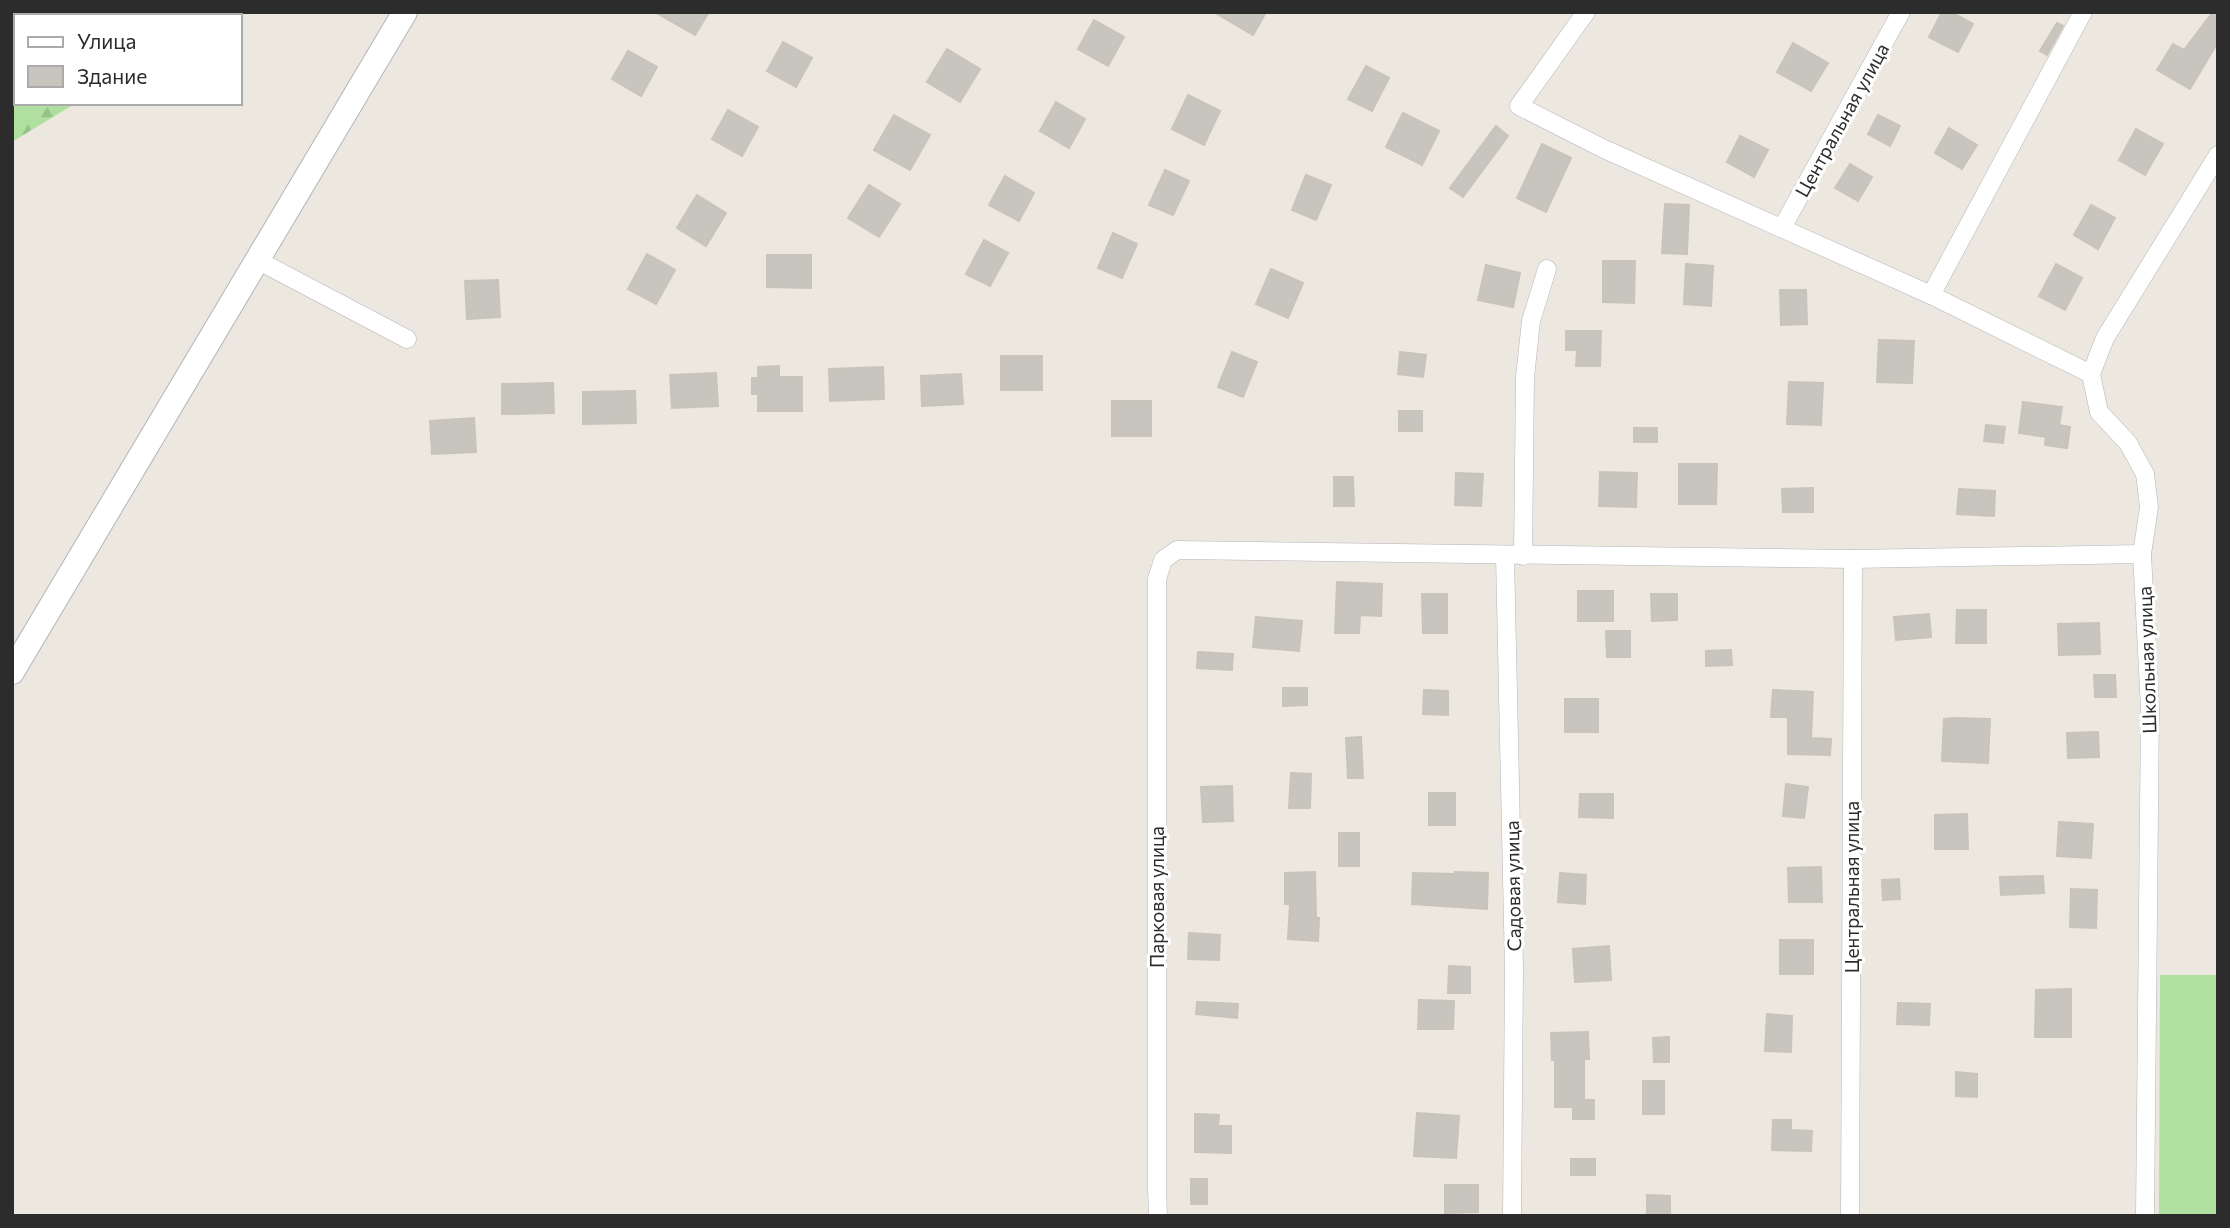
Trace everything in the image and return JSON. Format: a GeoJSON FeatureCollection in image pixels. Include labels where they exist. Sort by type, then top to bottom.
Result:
{"type":"FeatureCollection","features":[{"type":"Feature","properties":{"kind":"main road"},"geometry":{"type":"LineString","coordinates":[[12,672],[405,12]]}},
{"type":"Feature","properties":{"kind":"street"},"geometry":{"type":"LineString","coordinates":[[1586,12],[1519,106],[1604,149],[1931,295],[2091,374],[2105,338],[2218,155]]}},
{"type":"Feature","properties":{"kind":"street","name":"Центральная улица"},"geometry":{"type":"LineString","coordinates":[[1782,228],[1901,12]]}},
{"type":"Feature","properties":{"kind":"street"},"geometry":{"type":"LineString","coordinates":[[1931,295],[2083,12]]}},
{"type":"Feature","properties":{"kind":"street"},"geometry":{"type":"LineString","coordinates":[[257,260],[407,339]]}},
{"type":"Feature","properties":{"kind":"street","name":"Садовая улица"},"geometry":{"type":"LineString","coordinates":[[1512,1216],[1514,556],[1531,321],[1547,269]]}},
{"type":"Feature","properties":{"kind":"street","name":"Школьная улица"},"geometry":{"type":"LineString","coordinates":[[2091,374],[2099,412],[2128,443],[2145,474],[2149,507],[2142,554],[2150,709],[2145,1216]]}},
{"type":"Feature","properties":{"kind":"street","name":"Парковая улица"},"geometry":{"type":"LineString","coordinates":[[1158,1216],[1157,579],[1163,560],[1177,550],[1514,556]]}},
{"type":"Feature","properties":{"kind":"street"},"geometry":{"type":"LineString","coordinates":[[1514,556],[1853,559],[2142,554]]}},
{"type":"Feature","properties":{"kind":"street","name":"Центральная улица"},"geometry":{"type":"LineString","coordinates":[[1850,1216],[1853,559]]}},
{"type":"Feature","properties":{"kind":"green space"},"geometry":{"type":"Polygon","coordinates":[[[12,12],[217,12],[14,14],[14,105],[73,105],[12,142],[12,12]]]}},
{"type":"Feature","properties":{"kind":"green space"},"geometry":{"type":"Polygon","coordinates":[[[2160,975],[2218,975],[2218,1216],[2159,1216],[2160,975]]]}},
{"type":"Feature","properties":{"kind":"building"},"geometry":{"type":"Polygon","coordinates":[[[655,12],[709,12],[695,35],[655,12]]]}},
{"type":"Feature","properties":{"kind":"building"},"geometry":{"type":"Polygon","coordinates":[[[1214,12],[1266,12],[1253,35],[1214,12]]]}},
{"type":"Feature","properties":{"kind":"building"},"geometry":{"type":"Polygon","coordinates":[[[1942,12],[1951,12],[1973,24],[1958,52],[1929,37],[1942,12]]]}},
{"type":"Feature","properties":{"kind":"building"},"geometry":{"type":"Polygon","coordinates":[[[2213,12],[2218,12],[2218,42],[2190,89],[2157,70],[2173,44],[2184,50],[2213,12]]]}},
{"type":"Feature","properties":{"kind":"building"},"geometry":{"type":"Polygon","coordinates":[[[1094,20],[1124,37],[1108,66],[1078,49],[1094,20]]]}},
{"type":"Feature","properties":{"kind":"building"},"geometry":{"type":"Polygon","coordinates":[[[2057,23],[2063,26],[2047,55],[2040,51],[2057,23]]]}},
{"type":"Feature","properties":{"kind":"building"},"geometry":{"type":"Polygon","coordinates":[[[783,42],[812,58],[796,87],[767,71],[783,42]]]}},
{"type":"Feature","properties":{"kind":"building"},"geometry":{"type":"Polygon","coordinates":[[[1793,43],[1828,63],[1811,91],[1777,72],[1793,43]]]}},
{"type":"Feature","properties":{"kind":"building"},"geometry":{"type":"Polygon","coordinates":[[[947,49],[980,69],[960,102],[927,82],[947,49]]]}},
{"type":"Feature","properties":{"kind":"building"},"geometry":{"type":"Polygon","coordinates":[[[628,51],[657,67],[641,96],[612,79],[628,51]]]}},
{"type":"Feature","properties":{"kind":"building"},"geometry":{"type":"Polygon","coordinates":[[[1366,66],[1389,78],[1372,111],[1348,99],[1366,66]]]}},
{"type":"Feature","properties":{"kind":"building"},"geometry":{"type":"Polygon","coordinates":[[[1188,95],[1220,111],[1204,145],[1172,129],[1188,95]]]}},
{"type":"Feature","properties":{"kind":"building"},"geometry":{"type":"Polygon","coordinates":[[[1056,102],[1085,119],[1069,148],[1040,131],[1056,102]]]}},
{"type":"Feature","properties":{"kind":"building"},"geometry":{"type":"Polygon","coordinates":[[[728,110],[758,127],[742,156],[712,139],[728,110]]]}},
{"type":"Feature","properties":{"kind":"building"},"geometry":{"type":"Polygon","coordinates":[[[1403,113],[1439,131],[1422,165],[1386,147],[1403,113]]]}},
{"type":"Feature","properties":{"kind":"building"},"geometry":{"type":"Polygon","coordinates":[[[894,115],[930,135],[910,170],[874,150],[894,115]]]}},
{"type":"Feature","properties":{"kind":"building"},"geometry":{"type":"Polygon","coordinates":[[[1878,115],[1900,126],[1890,146],[1868,134],[1878,115]]]}},
{"type":"Feature","properties":{"kind":"building"},"geometry":{"type":"Polygon","coordinates":[[[1496,126],[1508,136],[1463,197],[1450,188],[1496,126]]]}},
{"type":"Feature","properties":{"kind":"building"},"geometry":{"type":"Polygon","coordinates":[[[1949,128],[1977,145],[1962,169],[1935,153],[1949,128]]]}},
{"type":"Feature","properties":{"kind":"building"},"geometry":{"type":"Polygon","coordinates":[[[2136,129],[2163,144],[2145,175],[2119,160],[2136,129]]]}},
{"type":"Feature","properties":{"kind":"building"},"geometry":{"type":"Polygon","coordinates":[[[1740,136],[1768,150],[1754,177],[1727,162],[1740,136]]]}},
{"type":"Feature","properties":{"kind":"building"},"geometry":{"type":"Polygon","coordinates":[[[1542,144],[1571,158],[1546,212],[1517,198],[1542,144]]]}},
{"type":"Feature","properties":{"kind":"building"},"geometry":{"type":"Polygon","coordinates":[[[1850,164],[1872,177],[1858,201],[1835,188],[1850,164]]]}},
{"type":"Feature","properties":{"kind":"building"},"geometry":{"type":"Polygon","coordinates":[[[1165,170],[1189,181],[1173,215],[1149,205],[1165,170]]]}},
{"type":"Feature","properties":{"kind":"building"},"geometry":{"type":"Polygon","coordinates":[[[1306,175],[1331,185],[1316,220],[1292,210],[1306,175]]]}},
{"type":"Feature","properties":{"kind":"building"},"geometry":{"type":"Polygon","coordinates":[[[1005,176],[1034,193],[1019,221],[989,205],[1005,176]]]}},
{"type":"Feature","properties":{"kind":"building"},"geometry":{"type":"Polygon","coordinates":[[[869,185],[900,204],[879,237],[848,218],[869,185]]]}},
{"type":"Feature","properties":{"kind":"building"},"geometry":{"type":"Polygon","coordinates":[[[697,195],[726,213],[706,246],[677,228],[697,195]]]}},
{"type":"Feature","properties":{"kind":"building"},"geometry":{"type":"Polygon","coordinates":[[[1665,204],[1689,205],[1687,254],[1662,253],[1665,204]]]}},
{"type":"Feature","properties":{"kind":"building"},"geometry":{"type":"Polygon","coordinates":[[[2091,205],[2115,218],[2098,249],[2074,235],[2091,205]]]}},
{"type":"Feature","properties":{"kind":"building"},"geometry":{"type":"Polygon","coordinates":[[[1113,233],[1137,244],[1122,278],[1098,268],[1113,233]]]}},
{"type":"Feature","properties":{"kind":"building"},"geometry":{"type":"Polygon","coordinates":[[[984,240],[1008,253],[990,286],[966,274],[984,240]]]}},
{"type":"Feature","properties":{"kind":"building"},"geometry":{"type":"Polygon","coordinates":[[[647,254],[675,270],[656,304],[628,289],[647,254]]]}},
{"type":"Feature","properties":{"kind":"building"},"geometry":{"type":"Polygon","coordinates":[[[767,255],[811,255],[811,288],[767,287],[767,255]]]}},
{"type":"Feature","properties":{"kind":"building"},"geometry":{"type":"Polygon","coordinates":[[[1603,261],[1635,261],[1634,303],[1603,302],[1603,261]]]}},
{"type":"Feature","properties":{"kind":"building"},"geometry":{"type":"Polygon","coordinates":[[[1686,264],[1713,266],[1711,306],[1684,304],[1686,264]]]}},
{"type":"Feature","properties":{"kind":"building"},"geometry":{"type":"Polygon","coordinates":[[[2056,264],[2082,278],[2065,310],[2039,296],[2056,264]]]}},
{"type":"Feature","properties":{"kind":"building"},"geometry":{"type":"Polygon","coordinates":[[[1486,265],[1520,273],[1513,307],[1478,300],[1486,265]]]}},
{"type":"Feature","properties":{"kind":"building"},"geometry":{"type":"Polygon","coordinates":[[[1271,269],[1303,283],[1288,318],[1256,304],[1271,269]]]}},
{"type":"Feature","properties":{"kind":"building"},"geometry":{"type":"Polygon","coordinates":[[[498,280],[500,317],[467,319],[465,281],[498,280]]]}},
{"type":"Feature","properties":{"kind":"building"},"geometry":{"type":"Polygon","coordinates":[[[1780,290],[1806,290],[1807,324],[1781,325],[1780,290]]]}},
{"type":"Feature","properties":{"kind":"building"},"geometry":{"type":"Polygon","coordinates":[[[1566,331],[1601,331],[1600,366],[1576,366],[1577,350],[1566,350],[1566,331]]]}},
{"type":"Feature","properties":{"kind":"building"},"geometry":{"type":"Polygon","coordinates":[[[1879,340],[1914,341],[1912,383],[1877,382],[1879,340]]]}},
{"type":"Feature","properties":{"kind":"building"},"geometry":{"type":"Polygon","coordinates":[[[1232,352],[1257,362],[1243,397],[1218,387],[1232,352]]]}},
{"type":"Feature","properties":{"kind":"building"},"geometry":{"type":"Polygon","coordinates":[[[1400,352],[1426,355],[1423,377],[1398,374],[1400,352]]]}},
{"type":"Feature","properties":{"kind":"building"},"geometry":{"type":"Polygon","coordinates":[[[1001,356],[1042,356],[1042,390],[1001,390],[1001,356]]]}},
{"type":"Feature","properties":{"kind":"building"},"geometry":{"type":"Polygon","coordinates":[[[779,366],[779,377],[802,377],[802,411],[758,411],[758,394],[752,394],[752,378],[758,378],[758,367],[779,366]]]}},
{"type":"Feature","properties":{"kind":"building"},"geometry":{"type":"Polygon","coordinates":[[[883,367],[884,399],[830,401],[829,369],[883,367]]]}},
{"type":"Feature","properties":{"kind":"building"},"geometry":{"type":"Polygon","coordinates":[[[716,373],[718,406],[672,408],[670,375],[716,373]]]}},
{"type":"Feature","properties":{"kind":"building"},"geometry":{"type":"Polygon","coordinates":[[[961,374],[963,404],[922,406],[921,376],[961,374]]]}},
{"type":"Feature","properties":{"kind":"building"},"geometry":{"type":"Polygon","coordinates":[[[1789,382],[1823,383],[1821,425],[1787,424],[1789,382]]]}},
{"type":"Feature","properties":{"kind":"building"},"geometry":{"type":"Polygon","coordinates":[[[553,383],[554,413],[502,414],[502,384],[553,383]]]}},
{"type":"Feature","properties":{"kind":"building"},"geometry":{"type":"Polygon","coordinates":[[[635,391],[636,423],[583,424],[583,392],[635,391]]]}},
{"type":"Feature","properties":{"kind":"building"},"geometry":{"type":"Polygon","coordinates":[[[1112,401],[1151,401],[1151,436],[1112,436],[1112,401]]]}},
{"type":"Feature","properties":{"kind":"building"},"geometry":{"type":"Polygon","coordinates":[[[2023,402],[2062,407],[2059,425],[2070,427],[2067,448],[2045,445],[2046,437],[2019,433],[2023,402]]]}},
{"type":"Feature","properties":{"kind":"building"},"geometry":{"type":"Polygon","coordinates":[[[1399,411],[1422,411],[1422,431],[1399,431],[1399,411]]]}},
{"type":"Feature","properties":{"kind":"building"},"geometry":{"type":"Polygon","coordinates":[[[474,418],[476,452],[432,454],[430,421],[474,418]]]}},
{"type":"Feature","properties":{"kind":"building"},"geometry":{"type":"Polygon","coordinates":[[[1986,425],[2005,427],[2003,443],[1984,441],[1986,425]]]}},
{"type":"Feature","properties":{"kind":"building"},"geometry":{"type":"Polygon","coordinates":[[[1634,428],[1657,428],[1657,442],[1634,442],[1634,428]]]}},
{"type":"Feature","properties":{"kind":"building"},"geometry":{"type":"Polygon","coordinates":[[[1679,464],[1717,464],[1716,504],[1679,504],[1679,464]]]}},
{"type":"Feature","properties":{"kind":"building"},"geometry":{"type":"Polygon","coordinates":[[[1600,472],[1637,473],[1636,507],[1599,506],[1600,472]]]}},
{"type":"Feature","properties":{"kind":"building"},"geometry":{"type":"Polygon","coordinates":[[[1456,473],[1483,474],[1481,506],[1455,505],[1456,473]]]}},
{"type":"Feature","properties":{"kind":"building"},"geometry":{"type":"Polygon","coordinates":[[[1334,477],[1353,477],[1354,506],[1334,506],[1334,477]]]}},
{"type":"Feature","properties":{"kind":"building"},"geometry":{"type":"Polygon","coordinates":[[[1813,488],[1813,512],[1783,512],[1782,489],[1813,488]]]}},
{"type":"Feature","properties":{"kind":"building"},"geometry":{"type":"Polygon","coordinates":[[[1959,489],[1995,491],[1994,516],[1957,514],[1959,489]]]}},
{"type":"Feature","properties":{"kind":"building"},"geometry":{"type":"Polygon","coordinates":[[[1337,582],[1382,584],[1381,616],[1360,615],[1359,633],[1335,633],[1337,582]]]}},
{"type":"Feature","properties":{"kind":"building"},"geometry":{"type":"Polygon","coordinates":[[[1578,591],[1613,591],[1613,621],[1578,621],[1578,591]]]}},
{"type":"Feature","properties":{"kind":"building"},"geometry":{"type":"Polygon","coordinates":[[[1422,594],[1447,594],[1447,633],[1423,633],[1422,594]]]}},
{"type":"Feature","properties":{"kind":"building"},"geometry":{"type":"Polygon","coordinates":[[[1651,594],[1677,594],[1677,620],[1652,621],[1651,594]]]}},
{"type":"Feature","properties":{"kind":"building"},"geometry":{"type":"Polygon","coordinates":[[[1957,610],[1986,610],[1986,643],[1956,643],[1957,610]]]}},
{"type":"Feature","properties":{"kind":"building"},"geometry":{"type":"Polygon","coordinates":[[[1929,614],[1931,637],[1896,640],[1894,617],[1929,614]]]}},
{"type":"Feature","properties":{"kind":"building"},"geometry":{"type":"Polygon","coordinates":[[[1256,617],[1302,621],[1299,651],[1253,647],[1256,617]]]}},
{"type":"Feature","properties":{"kind":"building"},"geometry":{"type":"Polygon","coordinates":[[[2099,623],[2100,654],[2059,655],[2058,624],[2099,623]]]}},
{"type":"Feature","properties":{"kind":"building"},"geometry":{"type":"Polygon","coordinates":[[[1606,631],[1630,631],[1630,657],[1607,657],[1606,631]]]}},
{"type":"Feature","properties":{"kind":"building"},"geometry":{"type":"Polygon","coordinates":[[[1731,650],[1732,665],[1706,666],[1706,651],[1731,650]]]}},
{"type":"Feature","properties":{"kind":"building"},"geometry":{"type":"Polygon","coordinates":[[[1198,652],[1233,654],[1232,670],[1197,668],[1198,652]]]}},
{"type":"Feature","properties":{"kind":"building"},"geometry":{"type":"Polygon","coordinates":[[[2094,675],[2115,675],[2116,697],[2095,697],[2094,675]]]}},
{"type":"Feature","properties":{"kind":"building"},"geometry":{"type":"Polygon","coordinates":[[[1283,688],[1307,688],[1307,705],[1283,706],[1283,688]]]}},
{"type":"Feature","properties":{"kind":"building"},"geometry":{"type":"Polygon","coordinates":[[[1424,690],[1448,691],[1448,715],[1423,714],[1424,690]]]}},
{"type":"Feature","properties":{"kind":"building"},"geometry":{"type":"Polygon","coordinates":[[[1773,690],[1813,692],[1811,738],[1831,739],[1830,755],[1788,754],[1788,717],[1771,717],[1773,690]]]}},
{"type":"Feature","properties":{"kind":"building"},"geometry":{"type":"Polygon","coordinates":[[[1565,699],[1598,699],[1598,732],[1565,732],[1565,699]]]}},
{"type":"Feature","properties":{"kind":"building"},"geometry":{"type":"Polygon","coordinates":[[[1944,719],[1990,719],[1988,763],[1942,761],[1944,719]]]}},
{"type":"Feature","properties":{"kind":"building"},"geometry":{"type":"Polygon","coordinates":[[[2098,732],[2099,757],[2068,758],[2067,733],[2098,732]]]}},
{"type":"Feature","properties":{"kind":"building"},"geometry":{"type":"Polygon","coordinates":[[[1361,737],[1363,778],[1348,778],[1346,738],[1361,737]]]}},
{"type":"Feature","properties":{"kind":"building"},"geometry":{"type":"Polygon","coordinates":[[[1291,773],[1311,774],[1310,808],[1289,808],[1291,773]]]}},
{"type":"Feature","properties":{"kind":"building"},"geometry":{"type":"Polygon","coordinates":[[[1786,784],[1808,787],[1804,818],[1783,816],[1786,784]]]}},
{"type":"Feature","properties":{"kind":"building"},"geometry":{"type":"Polygon","coordinates":[[[1232,786],[1233,821],[1203,822],[1201,787],[1232,786]]]}},
{"type":"Feature","properties":{"kind":"building"},"geometry":{"type":"Polygon","coordinates":[[[1429,793],[1455,793],[1455,825],[1429,825],[1429,793]]]}},
{"type":"Feature","properties":{"kind":"building"},"geometry":{"type":"Polygon","coordinates":[[[1580,794],[1613,794],[1613,818],[1579,817],[1580,794]]]}},
{"type":"Feature","properties":{"kind":"building"},"geometry":{"type":"Polygon","coordinates":[[[1967,814],[1968,849],[1935,849],[1935,815],[1967,814]]]}},
{"type":"Feature","properties":{"kind":"building"},"geometry":{"type":"Polygon","coordinates":[[[2059,822],[2093,824],[2091,858],[2057,856],[2059,822]]]}},
{"type":"Feature","properties":{"kind":"building"},"geometry":{"type":"Polygon","coordinates":[[[1339,833],[1359,833],[1359,866],[1339,866],[1339,833]]]}},
{"type":"Feature","properties":{"kind":"building"},"geometry":{"type":"Polygon","coordinates":[[[1821,867],[1822,902],[1789,902],[1788,868],[1821,867]]]}},
{"type":"Feature","properties":{"kind":"building"},"geometry":{"type":"Polygon","coordinates":[[[1315,872],[1318,941],[1288,939],[1290,904],[1285,904],[1285,873],[1315,872]]]}},
{"type":"Feature","properties":{"kind":"building"},"geometry":{"type":"Polygon","coordinates":[[[1413,873],[1488,873],[1487,909],[1412,904],[1413,873]]]}},
{"type":"Feature","properties":{"kind":"building"},"geometry":{"type":"Polygon","coordinates":[[[1560,873],[1586,875],[1585,904],[1558,902],[1560,873]]]}},
{"type":"Feature","properties":{"kind":"building"},"geometry":{"type":"Polygon","coordinates":[[[2043,876],[2044,893],[2001,895],[2000,877],[2043,876]]]}},
{"type":"Feature","properties":{"kind":"building"},"geometry":{"type":"Polygon","coordinates":[[[1899,879],[1900,899],[1883,900],[1882,880],[1899,879]]]}},
{"type":"Feature","properties":{"kind":"building"},"geometry":{"type":"Polygon","coordinates":[[[2071,889],[2097,890],[2096,928],[2070,927],[2071,889]]]}},
{"type":"Feature","properties":{"kind":"building"},"geometry":{"type":"Polygon","coordinates":[[[1189,933],[1220,935],[1219,960],[1188,959],[1189,933]]]}},
{"type":"Feature","properties":{"kind":"building"},"geometry":{"type":"Polygon","coordinates":[[[1780,940],[1813,940],[1813,974],[1780,974],[1780,940]]]}},
{"type":"Feature","properties":{"kind":"building"},"geometry":{"type":"Polygon","coordinates":[[[1609,946],[1611,980],[1575,982],[1573,949],[1609,946]]]}},
{"type":"Feature","properties":{"kind":"building"},"geometry":{"type":"Polygon","coordinates":[[[1449,966],[1470,967],[1470,993],[1448,993],[1449,966]]]}},
{"type":"Feature","properties":{"kind":"building"},"geometry":{"type":"Polygon","coordinates":[[[2071,989],[2071,1037],[2035,1037],[2036,990],[2071,989]]]}},
{"type":"Feature","properties":{"kind":"building"},"geometry":{"type":"Polygon","coordinates":[[[1419,1000],[1454,1001],[1453,1029],[1418,1029],[1419,1000]]]}},
{"type":"Feature","properties":{"kind":"building"},"geometry":{"type":"Polygon","coordinates":[[[1197,1002],[1238,1004],[1237,1018],[1196,1014],[1197,1002]]]}},
{"type":"Feature","properties":{"kind":"building"},"geometry":{"type":"Polygon","coordinates":[[[1898,1003],[1930,1004],[1929,1025],[1897,1024],[1898,1003]]]}},
{"type":"Feature","properties":{"kind":"building"},"geometry":{"type":"Polygon","coordinates":[[[1767,1014],[1792,1016],[1791,1052],[1765,1051],[1767,1014]]]}},
{"type":"Feature","properties":{"kind":"building"},"geometry":{"type":"Polygon","coordinates":[[[1588,1032],[1589,1059],[1584,1059],[1584,1100],[1594,1100],[1594,1119],[1573,1119],[1573,1107],[1555,1107],[1555,1060],[1552,1060],[1551,1033],[1588,1032]]]}},
{"type":"Feature","properties":{"kind":"building"},"geometry":{"type":"Polygon","coordinates":[[[1669,1037],[1669,1062],[1654,1062],[1653,1038],[1669,1037]]]}},
{"type":"Feature","properties":{"kind":"building"},"geometry":{"type":"Polygon","coordinates":[[[1956,1072],[1977,1074],[1977,1097],[1956,1096],[1956,1072]]]}},
{"type":"Feature","properties":{"kind":"building"},"geometry":{"type":"Polygon","coordinates":[[[1643,1081],[1664,1081],[1664,1114],[1643,1114],[1643,1081]]]}},
{"type":"Feature","properties":{"kind":"building"},"geometry":{"type":"Polygon","coordinates":[[[1417,1113],[1459,1116],[1456,1158],[1414,1156],[1417,1113]]]}},
{"type":"Feature","properties":{"kind":"building"},"geometry":{"type":"Polygon","coordinates":[[[1195,1114],[1219,1115],[1218,1126],[1231,1126],[1231,1153],[1195,1152],[1195,1114]]]}},
{"type":"Feature","properties":{"kind":"building"},"geometry":{"type":"Polygon","coordinates":[[[1773,1120],[1791,1120],[1791,1130],[1812,1131],[1811,1151],[1772,1150],[1773,1120]]]}},
{"type":"Feature","properties":{"kind":"building"},"geometry":{"type":"Polygon","coordinates":[[[1571,1159],[1595,1159],[1595,1175],[1571,1175],[1571,1159]]]}},
{"type":"Feature","properties":{"kind":"building"},"geometry":{"type":"Polygon","coordinates":[[[1191,1179],[1207,1179],[1207,1204],[1191,1204],[1191,1179]]]}},
{"type":"Feature","properties":{"kind":"building"},"geometry":{"type":"Polygon","coordinates":[[[1445,1185],[1478,1185],[1478,1212],[1445,1213],[1445,1185]]]}},
{"type":"Feature","properties":{"kind":"building"},"geometry":{"type":"Polygon","coordinates":[[[1647,1195],[1670,1196],[1670,1216],[1647,1216],[1647,1195]]]}}]}
